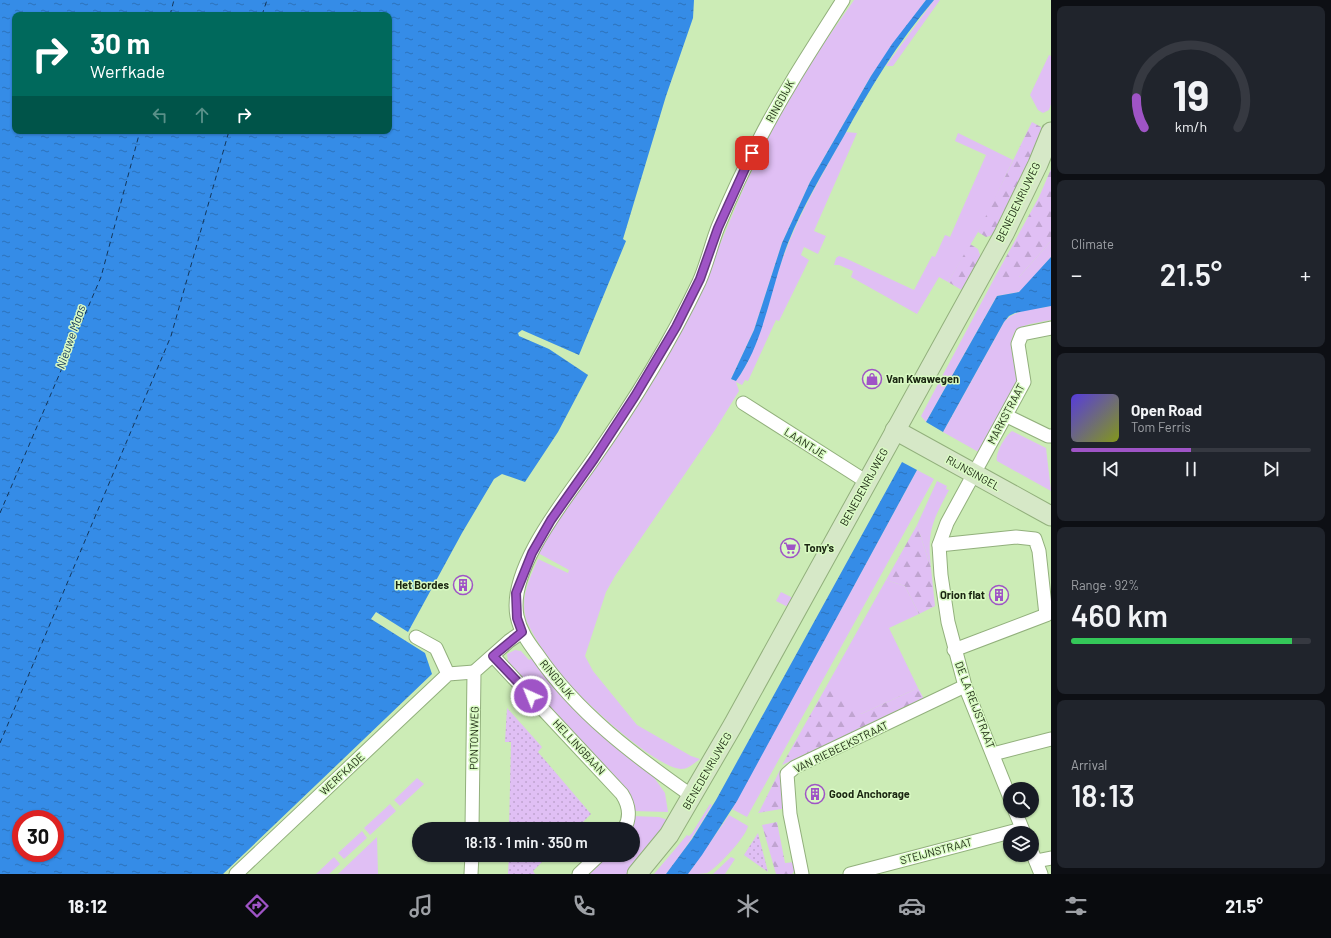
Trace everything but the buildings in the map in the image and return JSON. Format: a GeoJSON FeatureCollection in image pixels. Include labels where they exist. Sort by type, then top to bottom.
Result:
{"type":"FeatureCollection","features":[{"type":"Feature","properties":{"kind":"street","name":"RINGDIJK"},"geometry":{"type":"LineString","coordinates":[[692,796],[653,768],[612,735],[564,690],[522,632],[517,618],[516,593],[532,553],[551,520],[594,459],[635,396],[676,327],[700,279],[718,228],[758,140],[797,71],[843,0]]}},
{"type":"Feature","properties":{"kind":"street","name":"BENEDENRIJWEG"},"geometry":{"type":"LineString","coordinates":[[637,874],[669,835],[733,725],[1004,234],[1038,164],[1051,132]]}},
{"type":"Feature","properties":{"kind":"street","name":"MARKSTRAAT"},"geometry":{"type":"LineString","coordinates":[[974,474],[1007,416],[1024,382],[1018,344],[1022,334],[1051,328]]}},
{"type":"Feature","properties":{"kind":"street","name":"LAANTJE"},"geometry":{"type":"LineString","coordinates":[[743,403],[867,482]]}},
{"type":"Feature","properties":{"kind":"street"},"geometry":{"type":"LineString","coordinates":[[1007,416],[1048,436],[1051,436]]}},
{"type":"Feature","properties":{"kind":"street","name":"RIJNSINGEL"},"geometry":{"type":"LineString","coordinates":[[895,430],[1051,516]]}},
{"type":"Feature","properties":{"kind":"street","name":"DE LA REIJSTRAAT"},"geometry":{"type":"LineString","coordinates":[[974,474],[947,523],[939,545],[940,575],[954,650],[965,686],[1004,782]]}},
{"type":"Feature","properties":{"kind":"street"},"geometry":{"type":"LineString","coordinates":[[939,545],[1016,537],[1035,539],[1039,551],[1046,615],[954,650]]}},
{"type":"Feature","properties":{"kind":"street"},"geometry":{"type":"LineString","coordinates":[[416,637],[436,648],[448,674],[474,672],[522,632]]}},
{"type":"Feature","properties":{"kind":"street","name":"HELLINGBAAN"},"geometry":{"type":"LineString","coordinates":[[493,656],[622,794],[628,803],[629,814],[627,822]]}},
{"type":"Feature","properties":{"kind":"street","name":"PONTONWEG"},"geometry":{"type":"LineString","coordinates":[[472,822],[474,672]]}},
{"type":"Feature","properties":{"kind":"street","name":"WERFKADE"},"geometry":{"type":"LineString","coordinates":[[236,874],[448,674]]}},
{"type":"Feature","properties":{"kind":"street","name":"VAN RIEBEEKSTRAAT"},"geometry":{"type":"LineString","coordinates":[[802,874],[790,814],[787,774],[795,767],[965,686]]}},
{"type":"Feature","properties":{"kind":"street","name":"DE LA REIJSTRAAT"},"geometry":{"type":"LineString","coordinates":[[993,754],[1051,739]]}},
{"type":"Feature","properties":{"kind":"street","name":"STEIJNSTRAAT"},"geometry":{"type":"LineString","coordinates":[[850,874],[1003,836]]}},
{"type":"Feature","properties":{"kind":"street"},"geometry":{"type":"LineString","coordinates":[[1039,857],[1051,858]]}},
{"type":"Feature","properties":{"kind":"street"},"geometry":{"type":"LineString","coordinates":[[471,874],[472,862]]}},
{"type":"Feature","properties":{"kind":"street"},"geometry":{"type":"LineString","coordinates":[[579,874],[592,862]]}},
{"type":"Feature","properties":{"kind":"street"},"geometry":{"type":"LineString","coordinates":[[1036,862],[1041,874]]}},
{"type":"Feature","properties":{"kind":"green space"},"geometry":{"type":"Polygon","coordinates":[[[854,0],[926,0],[871,76],[810,182],[782,243],[754,330],[731,379],[736,381],[751,353],[757,339],[787,246],[810,196],[846,132],[857,133],[814,231],[826,236],[818,254],[804,247],[801,255],[809,260],[779,321],[776,320],[748,381],[745,380],[742,385],[736,382],[739,391],[715,430],[615,576],[606,592],[585,656],[593,671],[637,725],[691,756],[700,759],[689,767],[681,769],[669,765],[654,757],[636,745],[571,687],[543,650],[527,622],[524,605],[526,590],[538,559],[568,573],[569,570],[538,553],[705,280],[745,185],[774,126],[813,59],[854,0]]]}},
{"type":"Feature","properties":{"kind":"green space"},"geometry":{"type":"Polygon","coordinates":[[[934,0],[940,0],[893,66],[886,66],[934,0]]]}},
{"type":"Feature","properties":{"kind":"green space"},"geometry":{"type":"Polygon","coordinates":[[[1049,55],[1051,56],[1051,104],[1049,110],[1043,113],[1038,110],[1030,95],[1049,55]]]}},
{"type":"Feature","properties":{"kind":"green space"},"geometry":{"type":"Polygon","coordinates":[[[1032,122],[1041,127],[1043,132],[997,234],[986,237],[978,232],[1032,122]]]}},
{"type":"Feature","properties":{"kind":"green space"},"geometry":{"type":"Polygon","coordinates":[[[958,133],[1013,160],[984,222],[948,282],[939,277],[917,314],[851,277],[853,271],[839,265],[834,265],[836,258],[839,256],[914,290],[932,256],[935,257],[945,235],[950,237],[986,155],[955,141],[958,133]]]}},
{"type":"Feature","properties":{"kind":"green space"},"geometry":{"type":"Polygon","coordinates":[[[1051,169],[1051,241],[1019,277],[995,277],[1039,197],[1051,169]]]}},
{"type":"Feature","properties":{"kind":"green space"},"geometry":{"type":"Polygon","coordinates":[[[1051,241],[1051,257],[1024,288],[1019,292],[997,296],[926,422],[921,416],[995,277],[1019,277],[1051,241]]]}},
{"type":"Feature","properties":{"kind":"green space"},"geometry":{"type":"Polygon","coordinates":[[[970,244],[978,249],[982,261],[965,292],[948,282],[970,244]]]}},
{"type":"Feature","properties":{"kind":"green space"},"geometry":{"type":"Polygon","coordinates":[[[1051,306],[1051,320],[1024,326],[1017,330],[1013,336],[1012,351],[1017,385],[982,454],[943,432],[1004,322],[1019,312],[1051,306]]]}},
{"type":"Feature","properties":{"kind":"green space"},"geometry":{"type":"Polygon","coordinates":[[[1012,431],[1046,448],[1051,491],[997,461],[1001,445],[1012,431]]]}},
{"type":"Feature","properties":{"kind":"green space"},"geometry":{"type":"Polygon","coordinates":[[[917,470],[934,479],[747,817],[732,809],[917,470]]]}},
{"type":"Feature","properties":{"kind":"green space"},"geometry":{"type":"Polygon","coordinates":[[[937,481],[947,486],[946,489],[949,490],[938,510],[930,535],[931,568],[917,525],[937,481]]]}},
{"type":"Feature","properties":{"kind":"green space"},"geometry":{"type":"Polygon","coordinates":[[[917,525],[931,568],[935,606],[919,614],[905,586],[886,580],[917,525]]]}},
{"type":"Feature","properties":{"kind":"green space"},"geometry":{"type":"Polygon","coordinates":[[[886,580],[905,586],[919,614],[889,628],[918,688],[861,714],[826,687],[886,580]]]}},
{"type":"Feature","properties":{"kind":"green space"},"geometry":{"type":"Polygon","coordinates":[[[781,592],[793,598],[788,607],[776,601],[781,592]]]}},
{"type":"Feature","properties":{"kind":"green space"},"geometry":{"type":"Polygon","coordinates":[[[515,650],[521,651],[529,660],[532,658],[569,704],[653,776],[665,793],[668,812],[633,811],[505,663],[508,661],[507,654],[515,650]]]}},
{"type":"Feature","properties":{"kind":"green space"},"geometry":{"type":"Polygon","coordinates":[[[826,687],[856,703],[861,714],[918,688],[924,699],[782,765],[826,687]]]}},
{"type":"Feature","properties":{"kind":"green space"},"geometry":{"type":"Polygon","coordinates":[[[507,708],[542,747],[538,752],[591,814],[583,822],[509,822],[511,742],[505,742],[507,708]]]}},
{"type":"Feature","properties":{"kind":"green space"},"geometry":{"type":"Polygon","coordinates":[[[780,770],[787,808],[758,813],[760,810],[780,770]]]}},
{"type":"Feature","properties":{"kind":"green space"},"geometry":{"type":"Polygon","coordinates":[[[417,778],[424,784],[400,806],[394,800],[417,778]]]}},
{"type":"Feature","properties":{"kind":"green space"},"geometry":{"type":"Polygon","coordinates":[[[390,804],[396,811],[370,835],[364,828],[390,804]]]}},
{"type":"Feature","properties":{"kind":"green space"},"geometry":{"type":"Polygon","coordinates":[[[710,804],[712,805],[696,832],[666,874],[654,874],[687,835],[689,836],[692,833],[710,804]]]}},
{"type":"Feature","properties":{"kind":"green space"},"geometry":{"type":"Polygon","coordinates":[[[729,815],[748,826],[742,837],[730,852],[712,870],[707,873],[688,874],[729,815]]]}},
{"type":"Feature","properties":{"kind":"green space"},"geometry":{"type":"Polygon","coordinates":[[[632,816],[659,817],[668,820],[640,861],[640,822],[630,822],[632,816]]]}},
{"type":"Feature","properties":{"kind":"green space"},"geometry":{"type":"Polygon","coordinates":[[[777,822],[785,863],[795,862],[796,869],[792,874],[776,874],[762,825],[777,822]]]}},
{"type":"Feature","properties":{"kind":"green space"},"geometry":{"type":"Polygon","coordinates":[[[362,831],[367,838],[344,859],[338,853],[362,831]]]}},
{"type":"Feature","properties":{"kind":"green space"},"geometry":{"type":"Polygon","coordinates":[[[758,833],[768,872],[744,855],[758,833]]]}},
{"type":"Feature","properties":{"kind":"green space"},"geometry":{"type":"Polygon","coordinates":[[[377,837],[378,874],[338,874],[377,837]]]}},
{"type":"Feature","properties":{"kind":"green space"},"geometry":{"type":"Polygon","coordinates":[[[334,857],[340,864],[329,874],[316,874],[334,857]]]}},
{"type":"Feature","properties":{"kind":"green space"},"geometry":{"type":"Polygon","coordinates":[[[731,857],[735,859],[725,874],[713,874],[731,857]]]}},
{"type":"Feature","properties":{"kind":"green space"},"geometry":{"type":"Polygon","coordinates":[[[509,862],[542,862],[533,871],[535,874],[508,874],[509,862]]]}},
{"type":"Feature","properties":{"kind":"green space"},"geometry":{"type":"Polygon","coordinates":[[[599,862],[639,862],[631,874],[586,874],[599,862]]]}},
{"type":"Feature","properties":{"kind":"water","name":"Nieuwe Maas"},"geometry":{"type":"Polygon","coordinates":[[[0,0],[694,0],[693,18],[666,96],[623,239],[626,241],[579,355],[522,330],[518,333],[519,336],[549,349],[588,375],[558,432],[525,482],[502,474],[494,479],[462,533],[408,632],[376,612],[371,619],[425,653],[432,674],[223,874],[0,874],[0,0]]]}},
{"type":"Feature","properties":{"kind":"water"},"geometry":{"type":"Polygon","coordinates":[[[926,0],[934,0],[908,32],[874,83],[807,202],[788,243],[754,349],[736,381],[731,379],[754,330],[782,243],[810,182],[871,76],[892,44],[926,0]]]}},
{"type":"Feature","properties":{"kind":"water"},"geometry":{"type":"Polygon","coordinates":[[[1051,257],[1051,306],[1015,313],[1009,316],[1004,322],[943,432],[926,422],[997,296],[1019,292],[1051,257]]]}},
{"type":"Feature","properties":{"kind":"water"},"geometry":{"type":"Polygon","coordinates":[[[902,462],[917,470],[737,801],[688,874],[666,874],[692,839],[716,800],[902,462]]]}},
{"type":"Feature","properties":{"kind":"ferry route"},"geometry":{"type":"LineString","coordinates":[[171,12],[174,0]]}},
{"type":"Feature","properties":{"kind":"ferry route"},"geometry":{"type":"LineString","coordinates":[[263,12],[267,0]]}},
{"type":"Feature","properties":{"kind":"ferry route"},"geometry":{"type":"LineString","coordinates":[[0,513],[101,277],[139,134]]}},
{"type":"Feature","properties":{"kind":"ferry route"},"geometry":{"type":"LineString","coordinates":[[0,743],[171,336],[228,134]]}},
{"type":"Feature","properties":{"kind":"place","name":"Van Kwawegen"},"geometry":{"type":"Point","coordinates":[872,379]}},
{"type":"Feature","properties":{"kind":"place","name":"Tony's"},"geometry":{"type":"Point","coordinates":[790,548]}},
{"type":"Feature","properties":{"kind":"place","name":"Het Bordes"},"geometry":{"type":"Point","coordinates":[463,585]}},
{"type":"Feature","properties":{"kind":"place","name":"Orion flat"},"geometry":{"type":"Point","coordinates":[999,595]}},
{"type":"Feature","properties":{"kind":"place","name":"Good Anchorage"},"geometry":{"type":"Point","coordinates":[815,794]}},
{"type":"Feature","properties":{"kind":"route"},"geometry":{"type":"LineString","coordinates":[[531,696],[493,656],[509,641],[522,632],[517,618],[516,604],[516,593],[521,577],[532,553],[551,520],[594,459],[635,396],[676,327],[700,279],[718,228],[752,153]]}}]}
